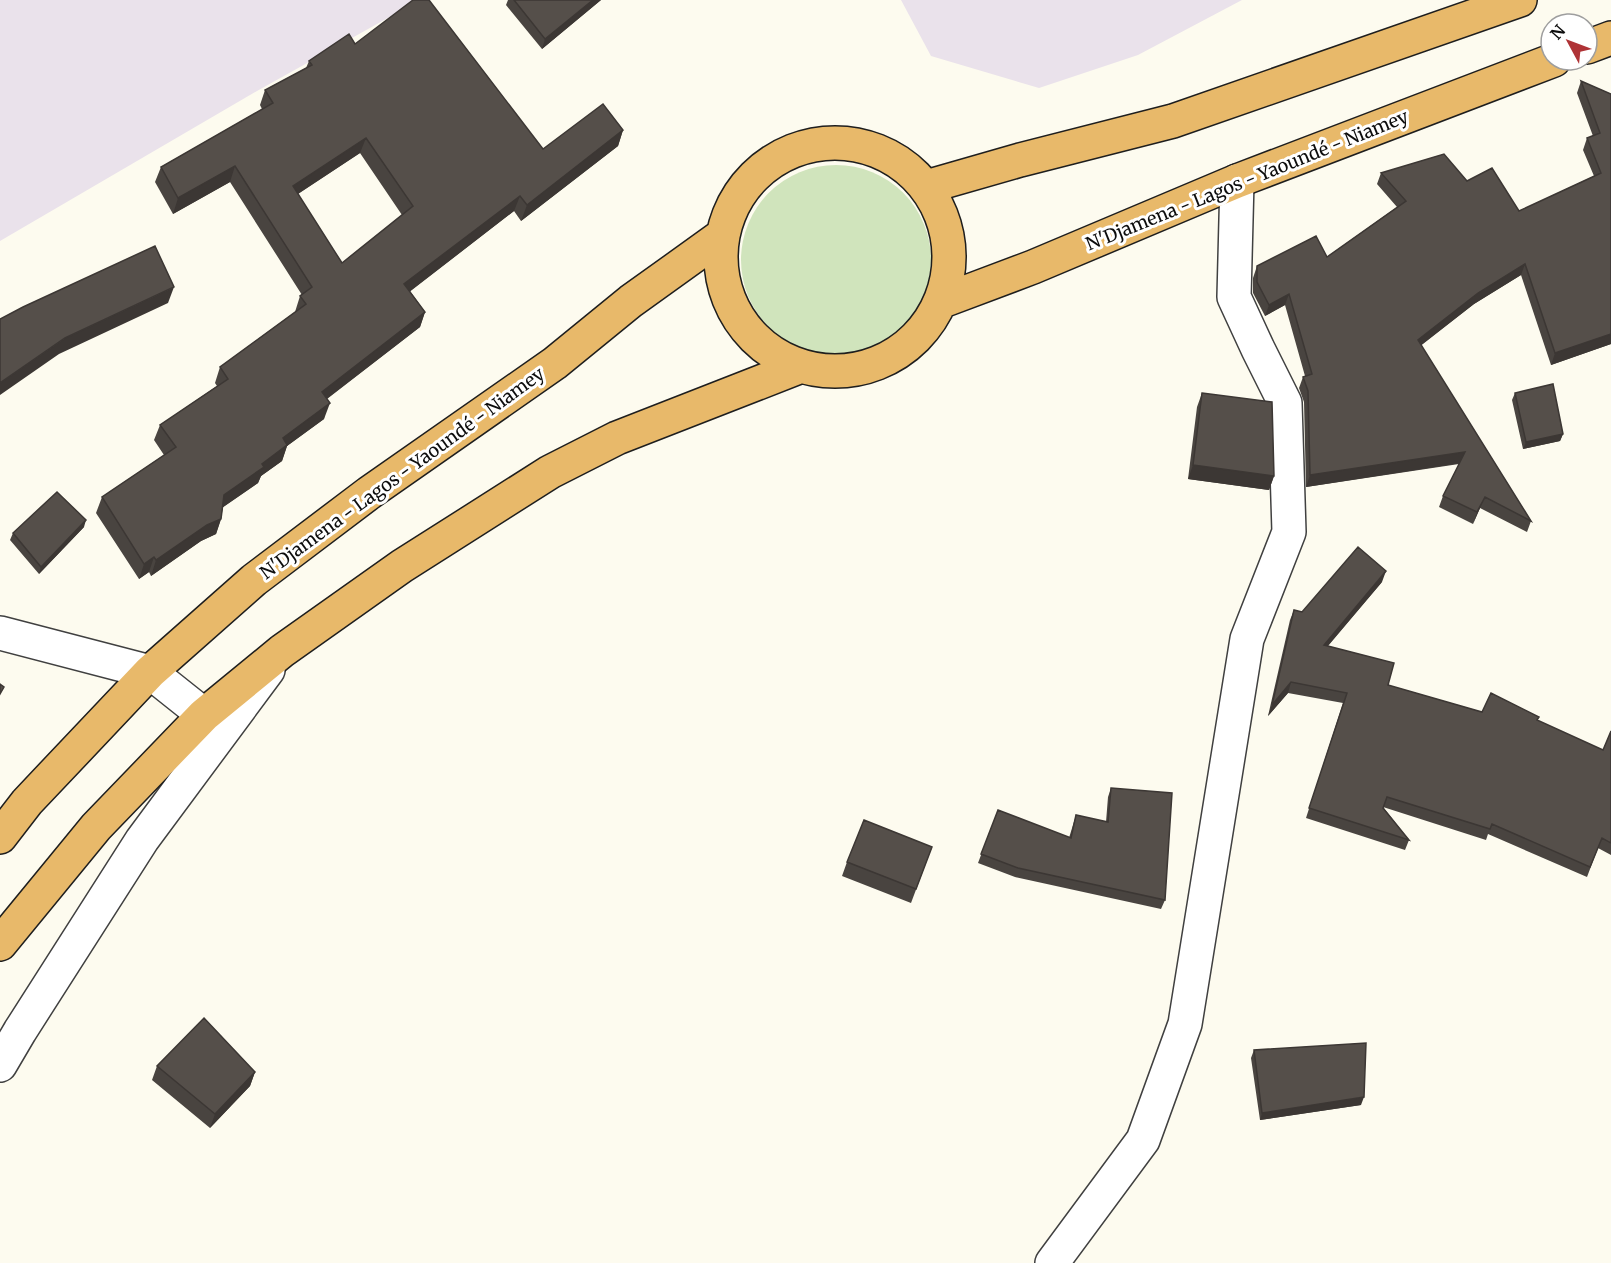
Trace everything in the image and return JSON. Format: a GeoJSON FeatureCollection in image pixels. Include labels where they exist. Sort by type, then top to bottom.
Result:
{"type":"FeatureCollection","features":[{"type":"Feature","properties":{"kind":"highway"},"geometry":{"type":"LineString","coordinates":[[926,187],[1020,159],[1173,121],[1520,0]]}},
{"type":"Feature","properties":{"kind":"highway","name":"N'Djamena - Lagos - Yaoundé - Niamey"},"geometry":{"type":"LineString","coordinates":[[940,302],[1033,267],[1237,181],[1539,66]]}},
{"type":"Feature","properties":{"kind":"highway"},"geometry":{"type":"LineString","coordinates":[[820,144],[855,145],[881,152],[905,167],[926,187],[941,213],[948,242],[949,273],[940,302],[922,331],[897,354],[866,368],[832,372],[799,367],[769,351],[745,329],[728,300],[721,268],[723,235],[735,202],[757,174],[786,154],[820,144]]}},
{"type":"Feature","properties":{"kind":"highway","name":"N'Djamena - Lagos - Yaoundé - Niamey"},"geometry":{"type":"LineString","coordinates":[[0,837],[27,802],[150,672],[254,580],[369,493],[555,363],[631,301],[723,235]]}},
{"type":"Feature","properties":{"kind":"highway"},"geometry":{"type":"LineString","coordinates":[[0,944],[96,827],[204,715],[282,651],[402,566],[550,472],[617,438],[799,367]]}},
{"type":"Feature","properties":{"kind":"street"},"geometry":{"type":"LineString","coordinates":[[1052,1263],[1143,1140],[1185,1024],[1247,639],[1289,532],[1285,403],[1234,297],[1237,181]]}},
{"type":"Feature","properties":{"kind":"street"},"geometry":{"type":"LineString","coordinates":[[0,633],[150,672],[204,715]]}},
{"type":"Feature","properties":{"kind":"street"},"geometry":{"type":"LineString","coordinates":[[0,1065],[142,840],[282,651]]}},
{"type":"Feature","properties":{"kind":"shaded area"},"geometry":{"type":"Polygon","coordinates":[[[0,0],[420,0],[257,91],[0,241],[0,0]]]}},
{"type":"Feature","properties":{"kind":"shaded area"},"geometry":{"type":"Polygon","coordinates":[[[901,0],[1242,0],[1138,55],[1039,88],[931,56],[901,0]]]}},
{"type":"Feature","properties":{"kind":"green space"},"geometry":{"type":"Polygon","coordinates":[[[827,165],[845,165],[881,176],[896,186],[910,200],[927,232],[931,260],[927,288],[920,305],[910,320],[896,334],[864,351],[845,355],[827,355],[791,344],[776,334],[762,320],[745,288],[741,269],[741,251],[752,215],[762,200],[776,186],[808,169],[827,165]]]}},
{"type":"Feature","properties":{"kind":"building"},"geometry":{"type":"Polygon","coordinates":[[[413,0],[429,0],[543,149],[603,104],[623,130],[527,205],[520,196],[404,284],[425,312],[322,392],[330,403],[283,438],[287,445],[262,464],[264,467],[224,495],[221,519],[207,525],[156,560],[154,557],[144,564],[102,497],[176,447],[160,425],[228,379],[220,367],[306,304],[300,296],[312,287],[235,166],[178,198],[161,167],[273,103],[265,90],[312,65],[309,61],[349,34],[355,44],[413,0]],[[366,138],[293,186],[342,263],[413,206],[366,138]]]}},
{"type":"Feature","properties":{"kind":"building"},"geometry":{"type":"Polygon","coordinates":[[[514,0],[593,0],[545,39],[514,0]]]}},
{"type":"Feature","properties":{"kind":"building"},"geometry":{"type":"Polygon","coordinates":[[[1581,81],[1611,94],[1611,334],[1555,353],[1525,264],[1478,293],[1418,340],[1531,521],[1485,497],[1477,512],[1443,496],[1465,452],[1310,475],[1308,391],[1303,377],[1312,374],[1289,294],[1269,305],[1257,282],[1257,266],[1316,236],[1327,257],[1406,201],[1381,173],[1444,154],[1467,181],[1492,168],[1519,211],[1601,173],[1587,138],[1600,133],[1581,81]]]}},
{"type":"Feature","properties":{"kind":"building"},"geometry":{"type":"Polygon","coordinates":[[[155,246],[174,287],[65,338],[0,383],[0,319],[155,246]]]}},
{"type":"Feature","properties":{"kind":"building"},"geometry":{"type":"Polygon","coordinates":[[[1553,384],[1563,434],[1526,442],[1515,393],[1553,384]]]}},
{"type":"Feature","properties":{"kind":"building"},"geometry":{"type":"Polygon","coordinates":[[[1202,393],[1272,402],[1274,476],[1193,465],[1202,393]]]}},
{"type":"Feature","properties":{"kind":"building"},"geometry":{"type":"Polygon","coordinates":[[[57,492],[86,520],[41,567],[13,533],[57,492]]]}},
{"type":"Feature","properties":{"kind":"building"},"geometry":{"type":"Polygon","coordinates":[[[1358,547],[1386,571],[1324,645],[1394,663],[1388,685],[1482,712],[1491,693],[1539,717],[1537,720],[1603,750],[1611,731],[1611,843],[1602,838],[1590,867],[1492,824],[1490,829],[1387,797],[1383,808],[1409,840],[1309,808],[1347,693],[1291,682],[1272,705],[1294,610],[1302,612],[1358,547]]]}},
{"type":"Feature","properties":{"kind":"building"},"geometry":{"type":"Polygon","coordinates":[[[1111,788],[1172,793],[1165,900],[1018,868],[981,854],[998,810],[1071,838],[1076,815],[1108,822],[1111,788]]]}},
{"type":"Feature","properties":{"kind":"building"},"geometry":{"type":"Polygon","coordinates":[[[864,820],[932,847],[916,889],[847,862],[864,820]]]}},
{"type":"Feature","properties":{"kind":"building"},"geometry":{"type":"Polygon","coordinates":[[[204,1018],[255,1072],[215,1114],[157,1066],[204,1018]]]}},
{"type":"Feature","properties":{"kind":"building"},"geometry":{"type":"Polygon","coordinates":[[[1366,1043],[1364,1097],[1262,1113],[1254,1050],[1366,1043]]]}}]}
